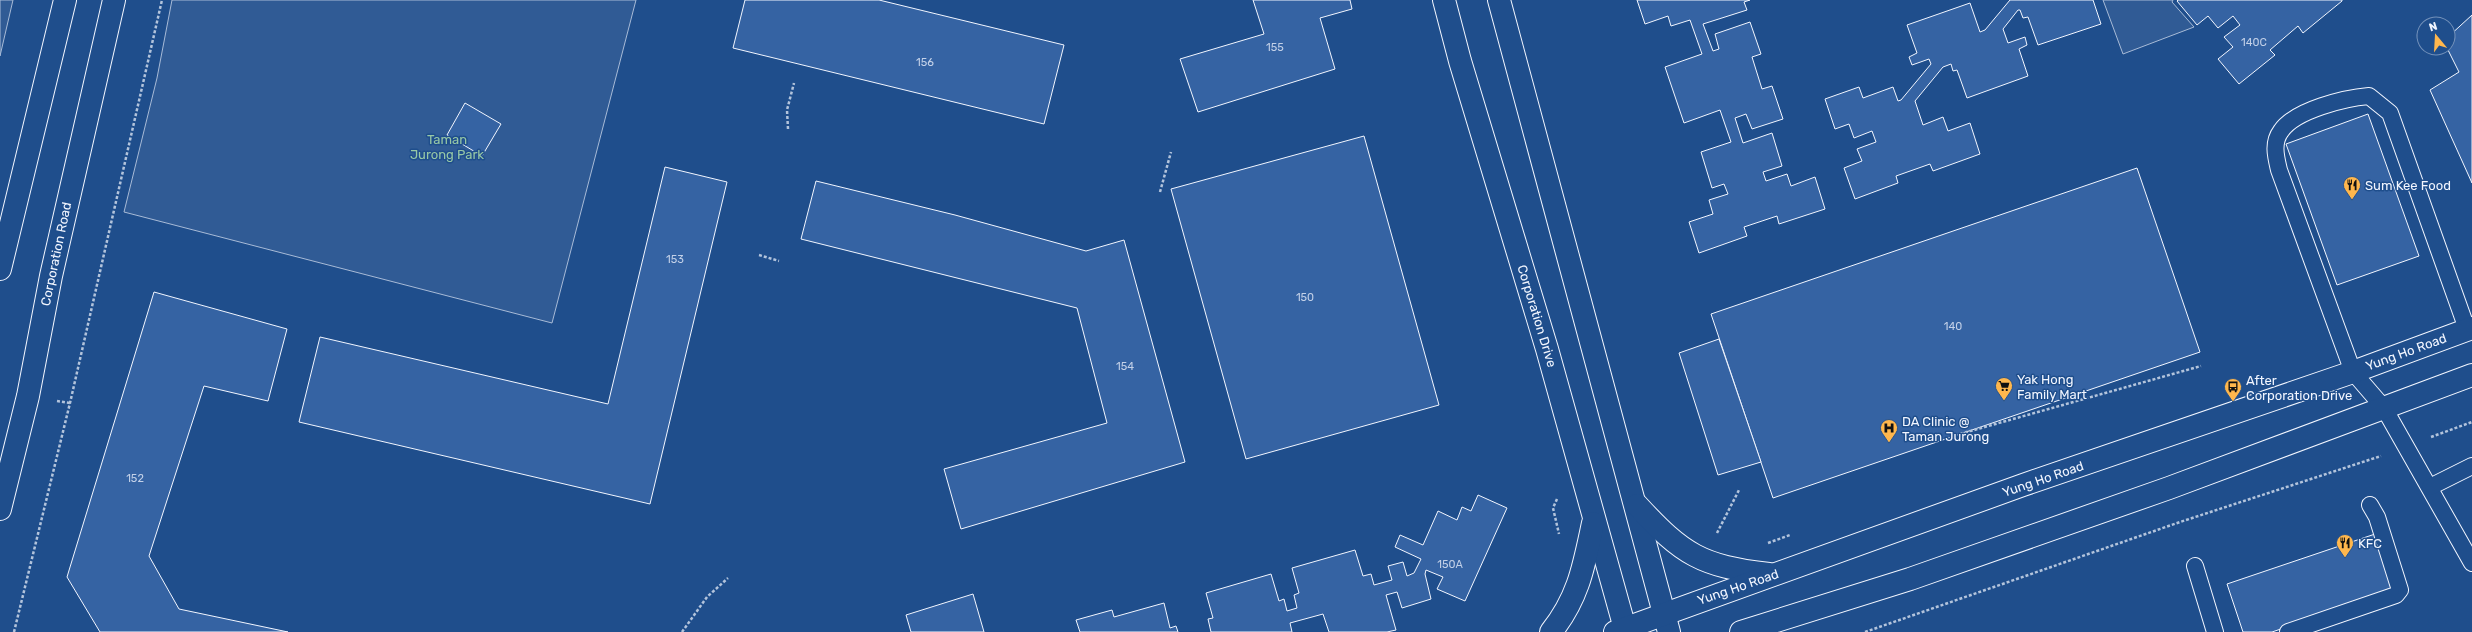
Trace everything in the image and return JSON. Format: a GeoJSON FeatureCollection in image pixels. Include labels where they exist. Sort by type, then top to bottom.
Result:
{"type":"FeatureCollection","features":[{"type":"Feature","properties":{"kind":"street"},"geometry":{"type":"LineString","coordinates":[[0,269],[65,0]]}},
{"type":"Feature","properties":{"kind":"street","name":"Corporation Road"},"geometry":{"type":"LineString","coordinates":[[0,509],[28,396],[50,276],[114,0]]}},
{"type":"Feature","properties":{"kind":"street","name":"Corporation Drive"},"geometry":{"type":"LineString","coordinates":[[1444,0],[1462,68],[1547,349],[1594,517],[1622,631]]}},
{"type":"Feature","properties":{"kind":"street"},"geometry":{"type":"LineString","coordinates":[[1499,0],[1667,623]]}},
{"type":"Feature","properties":{"kind":"street","name":"Yung Ho Road"},"geometry":{"type":"LineString","coordinates":[[1622,631],[1667,623],[1775,574],[2023,485],[2353,372],[2469,329]]}},
{"type":"Feature","properties":{"kind":"street"},"geometry":{"type":"LineString","coordinates":[[1741,632],[1910,579],[2169,488],[2472,375]]}},
{"type":"Feature","properties":{"kind":"street"},"geometry":{"type":"LineString","coordinates":[[1635,502],[1665,536],[1692,556],[1731,570],[1775,574]]}},
{"type":"Feature","properties":{"kind":"street"},"geometry":{"type":"LineString","coordinates":[[1551,632],[1572,601],[1584,566],[1594,517]]}},
{"type":"Feature","properties":{"kind":"street"},"geometry":{"type":"LineString","coordinates":[[1778,632],[1793,616]]}},
{"type":"Feature","properties":{"kind":"lane"},"geometry":{"type":"LineString","coordinates":[[2469,329],[2390,114],[2369,96],[2345,98],[2292,120],[2280,132],[2274,150],[2279,170],[2353,372],[2384,408],[2407,446],[2472,563]]}},
{"type":"Feature","properties":{"kind":"lane"},"geometry":{"type":"LineString","coordinates":[[2430,487],[2472,466]]}},
{"type":"Feature","properties":{"kind":"lane"},"geometry":{"type":"LineString","coordinates":[[2288,632],[2396,595],[2400,590],[2377,517],[2370,505]]}},
{"type":"Feature","properties":{"kind":"lane"},"geometry":{"type":"LineString","coordinates":[[2195,566],[2216,632]]}},
{"type":"Feature","properties":{"kind":"path"},"geometry":{"type":"LineString","coordinates":[[14,632],[70,403],[162,0]]}},
{"type":"Feature","properties":{"kind":"path"},"geometry":{"type":"LineString","coordinates":[[788,129],[788,110],[794,83]]}},
{"type":"Feature","properties":{"kind":"path"},"geometry":{"type":"LineString","coordinates":[[1160,192],[1171,152]]}},
{"type":"Feature","properties":{"kind":"path"},"geometry":{"type":"LineString","coordinates":[[759,255],[779,261]]}},
{"type":"Feature","properties":{"kind":"path"},"geometry":{"type":"LineString","coordinates":[[1960,434],[2201,366]]}},
{"type":"Feature","properties":{"kind":"path"},"geometry":{"type":"LineString","coordinates":[[1865,632],[2407,446],[2472,422]]}},
{"type":"Feature","properties":{"kind":"path"},"geometry":{"type":"LineString","coordinates":[[1716,534],[1739,490]]}},
{"type":"Feature","properties":{"kind":"path"},"geometry":{"type":"LineString","coordinates":[[682,632],[707,597],[728,578]]}},
{"type":"Feature","properties":{"kind":"shaded area"},"geometry":{"type":"Polygon","coordinates":[[[0,0],[13,0],[0,56],[0,0]]]}},
{"type":"Feature","properties":{"kind":"shaded area","name":"Taman Jurong Park"},"geometry":{"type":"Polygon","coordinates":[[[172,0],[636,0],[552,323],[124,212],[157,78],[172,0]]]}},
{"type":"Feature","properties":{"kind":"shaded area"},"geometry":{"type":"Polygon","coordinates":[[[2103,0],[2173,0],[2172,2],[2194,27],[2123,54],[2103,0]]]}},
{"type":"Feature","properties":{"kind":"building"},"geometry":{"type":"Polygon","coordinates":[[[745,0],[879,0],[1064,45],[1044,124],[733,48],[745,0]]]}},
{"type":"Feature","properties":{"kind":"building"},"geometry":{"type":"Polygon","coordinates":[[[1253,0],[1350,0],[1352,9],[1320,18],[1335,69],[1198,112],[1180,59],[1264,34],[1253,0]]]}},
{"type":"Feature","properties":{"kind":"building"},"geometry":{"type":"Polygon","coordinates":[[[1637,0],[1750,0],[1744,2],[1747,10],[1703,24],[1713,51],[1719,49],[1715,34],[1750,22],[1761,54],[1752,57],[1762,89],[1772,86],[1783,119],[1752,129],[1746,114],[1735,118],[1743,143],[1772,133],[1782,166],[1763,172],[1766,181],[1787,174],[1791,186],[1815,177],[1825,209],[1779,224],[1777,216],[1744,227],[1747,236],[1699,253],[1689,222],[1713,214],[1709,200],[1728,194],[1724,184],[1712,188],[1701,152],[1731,142],[1720,110],[1684,123],[1665,67],[1702,54],[1690,20],[1671,26],[1668,16],[1645,24],[1637,0]]]}},
{"type":"Feature","properties":{"kind":"building"},"geometry":{"type":"Polygon","coordinates":[[[2010,0],[2093,0],[2101,24],[2038,45],[2028,17],[2023,18],[2020,10],[2018,10],[2003,29],[2008,43],[2025,37],[2027,45],[2019,49],[2028,76],[1967,98],[1957,70],[1953,71],[1951,64],[1943,67],[1915,101],[1923,125],[1943,117],[1948,131],[1970,123],[1980,154],[1933,171],[1930,164],[1896,176],[1898,183],[1855,199],[1844,168],[1862,161],[1857,149],[1876,142],[1872,131],[1854,138],[1849,124],[1835,129],[1825,99],[1859,87],[1863,98],[1893,87],[1898,101],[1901,100],[1931,64],[1929,59],[1912,65],[1909,57],[1917,53],[1907,25],[1970,3],[1980,32],[1985,30],[2010,0]]]}},
{"type":"Feature","properties":{"kind":"building"},"geometry":{"type":"Polygon","coordinates":[[[2177,1],[2342,1],[2303,33],[2298,26],[2270,50],[2275,55],[2239,84],[2218,59],[2233,47],[2224,37],[2240,25],[2233,16],[2218,28],[2208,16],[2197,25],[2177,1]]]}},
{"type":"Feature","properties":{"kind":"building"},"geometry":{"type":"Polygon","coordinates":[[[2472,15],[2472,183],[2430,90],[2459,72],[2451,56],[2456,56],[2456,30],[2472,15]]]}},
{"type":"Feature","properties":{"kind":"building"},"geometry":{"type":"Polygon","coordinates":[[[465,103],[501,124],[482,156],[447,135],[465,103]]]}},
{"type":"Feature","properties":{"kind":"building","name":"Sum Kee Food"},"geometry":{"type":"Polygon","coordinates":[[[2368,114],[2419,256],[2337,285],[2286,144],[2368,114]]]}},
{"type":"Feature","properties":{"kind":"building"},"geometry":{"type":"Polygon","coordinates":[[[1364,136],[1439,405],[1246,459],[1171,189],[1364,136]]]}},
{"type":"Feature","properties":{"kind":"building"},"geometry":{"type":"Polygon","coordinates":[[[665,167],[727,182],[650,504],[299,422],[320,337],[608,404],[665,167]]]}},
{"type":"Feature","properties":{"kind":"building"},"geometry":{"type":"Polygon","coordinates":[[[2137,168],[2200,352],[1773,498],[1711,314],[2137,168]]]}},
{"type":"Feature","properties":{"kind":"building"},"geometry":{"type":"Polygon","coordinates":[[[816,181],[955,215],[1086,251],[1124,240],[1185,462],[961,529],[944,469],[1107,423],[1077,308],[801,239],[816,181]]]}},
{"type":"Feature","properties":{"kind":"building"},"geometry":{"type":"Polygon","coordinates":[[[154,292],[287,329],[268,401],[204,386],[149,556],[179,609],[288,632],[100,632],[67,577],[154,292]]]}},
{"type":"Feature","properties":{"kind":"building"},"geometry":{"type":"Polygon","coordinates":[[[1719,339],[1761,462],[1718,475],[1679,353],[1719,339]]]}},
{"type":"Feature","properties":{"kind":"building"},"geometry":{"type":"Polygon","coordinates":[[[1478,495],[1507,508],[1465,601],[1437,589],[1443,577],[1426,570],[1425,574],[1431,599],[1402,608],[1397,592],[1386,595],[1396,630],[1387,632],[1329,632],[1323,614],[1290,623],[1292,632],[1211,632],[1208,619],[1213,618],[1206,593],[1271,574],[1279,601],[1284,599],[1287,611],[1297,608],[1294,595],[1299,593],[1292,568],[1355,550],[1363,576],[1371,574],[1374,585],[1392,580],[1388,566],[1403,562],[1407,576],[1414,573],[1421,559],[1395,547],[1400,535],[1423,545],[1438,511],[1457,520],[1462,507],[1471,511],[1478,495]]]}},
{"type":"Feature","properties":{"kind":"building","name":"KFC"},"geometry":{"type":"Polygon","coordinates":[[[2378,533],[2398,589],[2272,632],[2243,632],[2227,584],[2378,533]]]}},
{"type":"Feature","properties":{"kind":"building"},"geometry":{"type":"Polygon","coordinates":[[[973,594],[984,632],[911,632],[906,615],[973,594]]]}},
{"type":"Feature","properties":{"kind":"building"},"geometry":{"type":"Polygon","coordinates":[[[1164,603],[1170,628],[1176,626],[1178,632],[1080,632],[1076,620],[1112,610],[1114,617],[1164,603]]]}},
{"type":"Feature","properties":{"kind":"place","name":"Sum Kee Food"},"geometry":{"type":"Point","coordinates":[2352,200]}},
{"type":"Feature","properties":{"kind":"place","name":"Yak Hong Family Mart"},"geometry":{"type":"Point","coordinates":[2004,401]}},
{"type":"Feature","properties":{"kind":"place","name":"After Corporation Drive"},"geometry":{"type":"Point","coordinates":[2233,402]}},
{"type":"Feature","properties":{"kind":"place","name":"DA Clinic @ Taman Jurong"},"geometry":{"type":"Point","coordinates":[1889,443]}},
{"type":"Feature","properties":{"kind":"place","name":"KFC"},"geometry":{"type":"Point","coordinates":[2345,558]}}]}
